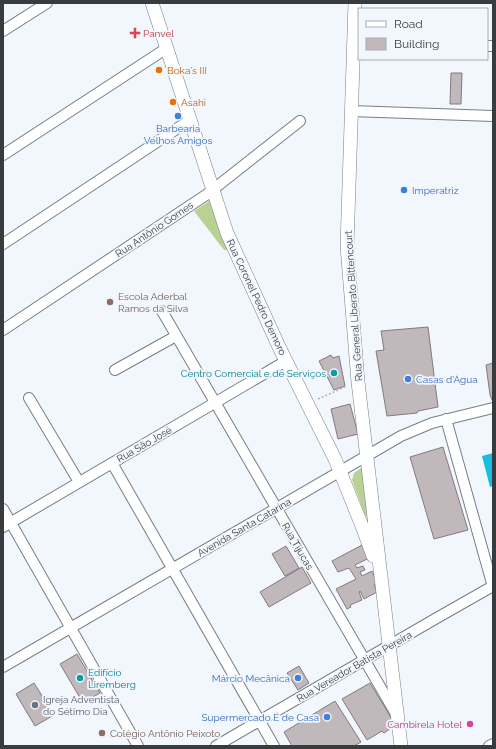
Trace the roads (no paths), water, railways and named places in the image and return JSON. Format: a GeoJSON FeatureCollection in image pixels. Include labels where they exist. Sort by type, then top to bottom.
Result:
{"type":"FeatureCollection","features":[{"type":"Feature","properties":{"kind":"main road","name":"Rua Coronel Pedro Demoro"},"geometry":{"type":"LineString","coordinates":[[152,3],[213,190],[235,250],[286,361],[340,471],[369,544],[382,583]]}},
{"type":"Feature","properties":{"kind":"main road","name":"Rua General Liberato Bittencourt"},"geometry":{"type":"LineString","coordinates":[[356,3],[357,41],[352,112],[347,246],[358,382],[368,455],[382,583]]}},
{"type":"Feature","properties":{"kind":"main road"},"geometry":{"type":"LineString","coordinates":[[382,583],[401,746]]}},
{"type":"Feature","properties":{"kind":"street"},"geometry":{"type":"LineString","coordinates":[[3,32],[47,3]]}},
{"type":"Feature","properties":{"kind":"street"},"geometry":{"type":"LineString","coordinates":[[3,155],[167,48]]}},
{"type":"Feature","properties":{"kind":"street"},"geometry":{"type":"LineString","coordinates":[[352,112],[493,116]]}},
{"type":"Feature","properties":{"kind":"street"},"geometry":{"type":"LineString","coordinates":[[3,244],[190,120]]}},
{"type":"Feature","properties":{"kind":"street","name":"Rua Antônio Gomes"},"geometry":{"type":"LineString","coordinates":[[3,330],[213,190],[300,121]]}},
{"type":"Feature","properties":{"kind":"street","name":"Rua Tijucas"},"geometry":{"type":"LineString","coordinates":[[162,311],[398,718]]}},
{"type":"Feature","properties":{"kind":"street"},"geometry":{"type":"LineString","coordinates":[[115,370],[176,336]]}},
{"type":"Feature","properties":{"kind":"street","name":"Rua São José"},"geometry":{"type":"LineString","coordinates":[[7,524],[286,361]]}},
{"type":"Feature","properties":{"kind":"street"},"geometry":{"type":"LineString","coordinates":[[29,398],[79,482]]}},
{"type":"Feature","properties":{"kind":"street","name":"Avenida Santa Catarina"},"geometry":{"type":"LineString","coordinates":[[3,667],[412,430],[446,419],[493,408]]}},
{"type":"Feature","properties":{"kind":"street"},"geometry":{"type":"LineString","coordinates":[[446,419],[493,586]]}},
{"type":"Feature","properties":{"kind":"street"},"geometry":{"type":"LineString","coordinates":[[112,463],[274,746]]}},
{"type":"Feature","properties":{"kind":"street"},"geometry":{"type":"LineString","coordinates":[[3,509],[7,524],[71,628],[138,746]]}},
{"type":"Feature","properties":{"kind":"street","name":"Rua Vereador Batista Pereira"},"geometry":{"type":"LineString","coordinates":[[216,746],[493,586]]}},
{"type":"Feature","properties":{"kind":"street"},"geometry":{"type":"LineString","coordinates":[[489,746],[493,744]]}},
{"type":"Feature","properties":{"kind":"water"},"geometry":{"type":"Polygon","coordinates":[[[493,453],[493,486],[490,487],[482,456],[493,453]]]}},
{"type":"Feature","properties":{"kind":"place","name":"Panvel"},"geometry":{"type":"Point","coordinates":[135,33]}},
{"type":"Feature","properties":{"kind":"place","name":"Boka's III"},"geometry":{"type":"Point","coordinates":[159,70]}},
{"type":"Feature","properties":{"kind":"place","name":"Asahi"},"geometry":{"type":"Point","coordinates":[173,102]}},
{"type":"Feature","properties":{"kind":"place","name":"Barbearia Velhos Amigos"},"geometry":{"type":"Point","coordinates":[178,116]}},
{"type":"Feature","properties":{"kind":"place","name":"Imperatriz"},"geometry":{"type":"Point","coordinates":[404,190]}},
{"type":"Feature","properties":{"kind":"place","name":"Escola Aderbal Ramos da Silva"},"geometry":{"type":"Point","coordinates":[110,302]}},
{"type":"Feature","properties":{"kind":"place","name":"Centro Comercial e de Serviços"},"geometry":{"type":"Point","coordinates":[334,373]}},
{"type":"Feature","properties":{"kind":"place","name":"Casas d'Água"},"geometry":{"type":"Point","coordinates":[408,379]}},
{"type":"Feature","properties":{"kind":"place","name":"Edifício Liremberg"},"geometry":{"type":"Point","coordinates":[80,678]}},
{"type":"Feature","properties":{"kind":"place","name":"Márcio Mecânica"},"geometry":{"type":"Point","coordinates":[298,678]}},
{"type":"Feature","properties":{"kind":"place","name":"Igreja Adventista do Sétimo Dia"},"geometry":{"type":"Point","coordinates":[35,705]}},
{"type":"Feature","properties":{"kind":"place","name":"Supermercado É de Casa"},"geometry":{"type":"Point","coordinates":[327,717]}},
{"type":"Feature","properties":{"kind":"place","name":"Cambirela Hotel"},"geometry":{"type":"Point","coordinates":[470,724]}},
{"type":"Feature","properties":{"kind":"place","name":"Colégio Antônio Peixoto"},"geometry":{"type":"Point","coordinates":[102,733]}}]}
